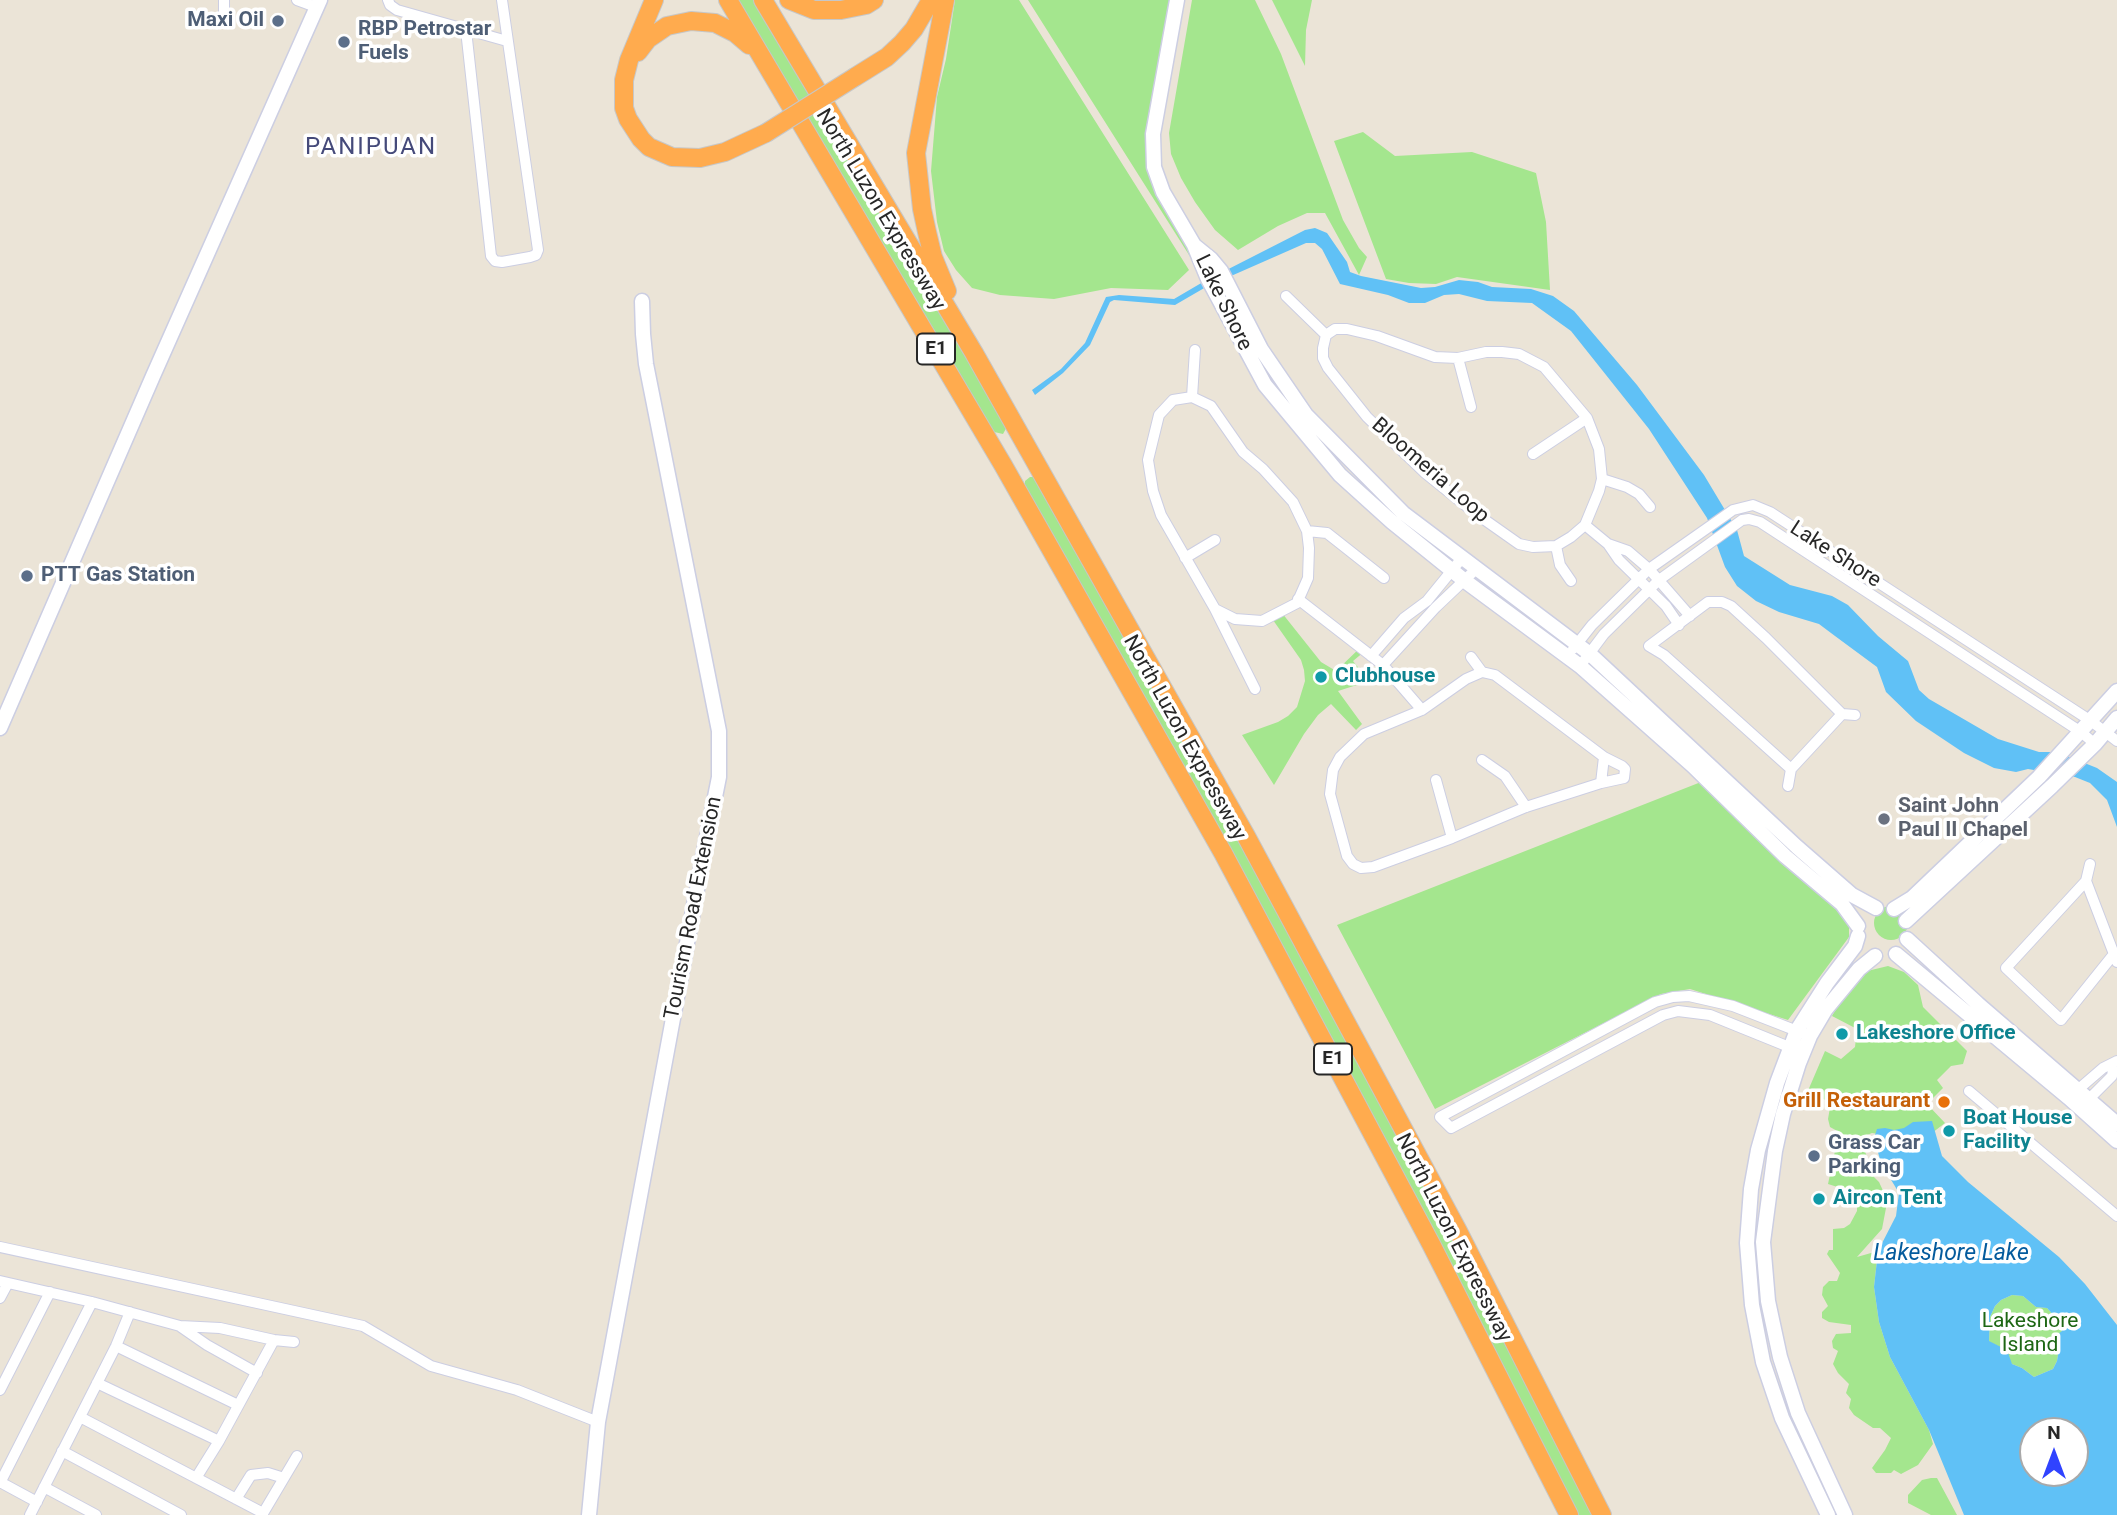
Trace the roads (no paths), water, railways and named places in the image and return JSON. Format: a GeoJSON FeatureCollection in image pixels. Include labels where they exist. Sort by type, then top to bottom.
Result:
{"type":"FeatureCollection","features":[{"type":"Feature","properties":{"kind":"highway"},"geometry":{"type":"LineString","coordinates":[[654,0],[626,69],[623,94],[628,119],[641,139],[660,152],[672,157],[700,158],[725,152],[766,133],[887,57],[914,29],[931,0]]}},
{"type":"Feature","properties":{"kind":"highway","name":"North Luzon Expressway"},"geometry":{"type":"LineString","coordinates":[[728,0],[1017,489],[1223,853],[1419,1220],[1569,1515]]}},
{"type":"Feature","properties":{"kind":"highway","name":"North Luzon Expressway"},"geometry":{"type":"LineString","coordinates":[[763,0],[974,353],[1311,955],[1458,1231],[1602,1515]]}},
{"type":"Feature","properties":{"kind":"highway"},"geometry":{"type":"LineString","coordinates":[[789,0],[814,10],[841,10],[866,5],[874,0]]}},
{"type":"Feature","properties":{"kind":"highway"},"geometry":{"type":"LineString","coordinates":[[945,0],[916,153],[922,209],[933,257],[974,353]]}},
{"type":"Feature","properties":{"kind":"highway"},"geometry":{"type":"LineString","coordinates":[[626,69],[655,33],[667,26],[704,21],[736,33],[754,51],[783,90]]}},
{"type":"Feature","properties":{"kind":"street"},"geometry":{"type":"LineString","coordinates":[[224,23],[225,0]]}},
{"type":"Feature","properties":{"kind":"street"},"geometry":{"type":"LineString","coordinates":[[0,728],[318,4],[297,0]]}},
{"type":"Feature","properties":{"kind":"street"},"geometry":{"type":"LineString","coordinates":[[388,0],[397,10],[507,41]]}},
{"type":"Feature","properties":{"kind":"street"},"geometry":{"type":"LineString","coordinates":[[466,30],[491,256],[495,261],[502,262],[530,257],[536,255],[538,250],[502,0]]}},
{"type":"Feature","properties":{"kind":"street","name":"Lake Shore"},"geometry":{"type":"LineString","coordinates":[[1177,0],[1152,149],[1154,167],[1163,191],[1194,245],[1211,259],[1214,275],[1265,385],[1332,465],[1392,522],[1465,581],[1580,666],[1693,766],[1785,856],[1842,904],[1858,931]]}},
{"type":"Feature","properties":{"kind":"street","name":"Lake Shore"},"geometry":{"type":"LineString","coordinates":[[1222,290],[1306,415],[1403,513],[1590,654],[1797,847],[1852,895],[1876,908]]}},
{"type":"Feature","properties":{"kind":"street"},"geometry":{"type":"LineString","coordinates":[[1286,296],[1325,335],[1335,330],[1347,329],[1377,336],[1435,357],[1458,358],[1486,352],[1519,354],[1544,368],[1587,418],[1599,449],[1602,479],[1585,525],[1556,545],[1560,565],[1571,581]]}},
{"type":"Feature","properties":{"kind":"street","name":"Tourism Road Extension"},"geometry":{"type":"LineString","coordinates":[[589,1515],[598,1422],[719,777],[719,731],[646,364],[642,302]]}},
{"type":"Feature","properties":{"kind":"street","name":"Bloomeria Loop"},"geometry":{"type":"LineString","coordinates":[[1325,335],[1323,358],[1328,368],[1367,417],[1424,472],[1519,544],[1533,547],[1556,545]]}},
{"type":"Feature","properties":{"kind":"street"},"geometry":{"type":"LineString","coordinates":[[1192,397],[1195,350]]}},
{"type":"Feature","properties":{"kind":"street"},"geometry":{"type":"LineString","coordinates":[[1458,358],[1471,407]]}},
{"type":"Feature","properties":{"kind":"street"},"geometry":{"type":"LineString","coordinates":[[1214,609],[1235,619],[1262,621],[1292,606],[1308,578],[1310,548],[1307,531],[1293,502],[1263,469],[1243,452],[1211,406],[1192,397],[1173,400],[1159,415],[1148,460],[1153,491],[1161,515],[1255,689]]}},
{"type":"Feature","properties":{"kind":"street"},"geometry":{"type":"LineString","coordinates":[[1533,454],[1587,418]]}},
{"type":"Feature","properties":{"kind":"street"},"geometry":{"type":"LineString","coordinates":[[1602,479],[1627,487],[1639,494],[1650,507]]}},
{"type":"Feature","properties":{"kind":"street"},"geometry":{"type":"LineString","coordinates":[[1567,656],[1592,625],[1649,569],[1733,510],[1745,506],[1745,520],[1659,580],[1604,634],[1580,666]]}},
{"type":"Feature","properties":{"kind":"street","name":"Lake Shore"},"geometry":{"type":"LineString","coordinates":[[1745,506],[1761,507],[1770,512],[2086,727],[2095,744]]}},
{"type":"Feature","properties":{"kind":"street","name":"Lake Shore"},"geometry":{"type":"LineString","coordinates":[[1745,520],[1760,522],[2086,727],[2111,737]]}},
{"type":"Feature","properties":{"kind":"street"},"geometry":{"type":"LineString","coordinates":[[1585,525],[1608,544],[1619,560],[1666,606],[1679,625]]}},
{"type":"Feature","properties":{"kind":"street"},"geometry":{"type":"LineString","coordinates":[[1307,531],[1327,533],[1384,578]]}},
{"type":"Feature","properties":{"kind":"street"},"geometry":{"type":"LineString","coordinates":[[1185,558],[1215,540]]}},
{"type":"Feature","properties":{"kind":"street"},"geometry":{"type":"LineString","coordinates":[[1608,544],[1628,551],[1649,569],[1690,616]]}},
{"type":"Feature","properties":{"kind":"street"},"geometry":{"type":"LineString","coordinates":[[1371,656],[1404,618],[1427,601],[1462,558]]}},
{"type":"Feature","properties":{"kind":"street"},"geometry":{"type":"LineString","coordinates":[[1383,665],[1476,569]]}},
{"type":"Feature","properties":{"kind":"street"},"geometry":{"type":"LineString","coordinates":[[1298,599],[1383,665],[1422,710]]}},
{"type":"Feature","properties":{"kind":"street"},"geometry":{"type":"LineString","coordinates":[[1427,601],[1435,609]]}},
{"type":"Feature","properties":{"kind":"street"},"geometry":{"type":"LineString","coordinates":[[1791,769],[1664,655],[1649,646],[1708,602],[1722,602],[1731,606],[1842,714],[1855,715]]}},
{"type":"Feature","properties":{"kind":"street"},"geometry":{"type":"LineString","coordinates":[[1471,657],[1482,672],[1495,676],[1604,757],[1622,766],[1626,774],[1620,779],[1526,807],[1373,867],[1361,868],[1353,864],[1347,856],[1334,812],[1330,783],[1340,757],[1364,734],[1422,710],[1466,679],[1482,672]]}},
{"type":"Feature","properties":{"kind":"street"},"geometry":{"type":"LineString","coordinates":[[1828,1515],[1782,1418],[1763,1362],[1752,1305],[1747,1243],[1751,1189],[1762,1133],[1803,1033],[1827,983],[1855,946],[1864,915],[1876,908],[1894,909],[1920,890],[2039,777],[2117,691]]}},
{"type":"Feature","properties":{"kind":"street"},"geometry":{"type":"LineString","coordinates":[[1788,786],[1791,769],[1842,714]]}},
{"type":"Feature","properties":{"kind":"street"},"geometry":{"type":"LineString","coordinates":[[1906,921],[2095,744],[2111,737],[2117,718]]}},
{"type":"Feature","properties":{"kind":"street"},"geometry":{"type":"LineString","coordinates":[[1601,783],[1604,757]]}},
{"type":"Feature","properties":{"kind":"street"},"geometry":{"type":"LineString","coordinates":[[1482,760],[1505,776],[1526,807]]}},
{"type":"Feature","properties":{"kind":"street"},"geometry":{"type":"LineString","coordinates":[[1436,780],[1452,838]]}},
{"type":"Feature","properties":{"kind":"street"},"geometry":{"type":"LineString","coordinates":[[2086,881],[2115,958],[2061,1020],[2007,968],[2086,881],[2090,864]]}},
{"type":"Feature","properties":{"kind":"street"},"geometry":{"type":"LineString","coordinates":[[1858,931],[1866,951],[1882,958],[1896,954],[1907,939],[1906,921],[1894,909]]}},
{"type":"Feature","properties":{"kind":"street"},"geometry":{"type":"LineString","coordinates":[[1907,939],[1992,1025]]}},
{"type":"Feature","properties":{"kind":"street"},"geometry":{"type":"LineString","coordinates":[[1896,954],[1992,1025],[2117,1124]]}},
{"type":"Feature","properties":{"kind":"street"},"geometry":{"type":"LineString","coordinates":[[1803,1033],[1859,969],[1875,956]]}},
{"type":"Feature","properties":{"kind":"street"},"geometry":{"type":"LineString","coordinates":[[1795,1055],[1710,1014],[1678,1011],[1663,1014],[1451,1128],[1440,1117],[1655,1002],[1689,996],[1708,999],[1803,1033]]}},
{"type":"Feature","properties":{"kind":"street"},"geometry":{"type":"LineString","coordinates":[[1655,1002],[1663,1014]]}},
{"type":"Feature","properties":{"kind":"street"},"geometry":{"type":"LineString","coordinates":[[1795,1055],[1768,1191],[1763,1242],[1768,1301],[1780,1357],[1798,1413],[1845,1515]]}},
{"type":"Feature","properties":{"kind":"street"},"geometry":{"type":"LineString","coordinates":[[2082,1095],[2112,1076],[2115,1062]]}},
{"type":"Feature","properties":{"kind":"street"},"geometry":{"type":"LineString","coordinates":[[1969,1091],[2117,1216]]}},
{"type":"Feature","properties":{"kind":"street"},"geometry":{"type":"LineString","coordinates":[[2082,1095],[2117,1141]]}},
{"type":"Feature","properties":{"kind":"street"},"geometry":{"type":"LineString","coordinates":[[1751,1189],[1768,1191]]}},
{"type":"Feature","properties":{"kind":"street"},"geometry":{"type":"LineString","coordinates":[[0,1247],[363,1326],[442,1370],[517,1390],[598,1422]]}},
{"type":"Feature","properties":{"kind":"street"},"geometry":{"type":"LineString","coordinates":[[0,1298],[4,1282],[180,1326],[220,1328],[294,1342]]}},
{"type":"Feature","properties":{"kind":"street"},"geometry":{"type":"LineString","coordinates":[[0,1390],[50,1292]]}},
{"type":"Feature","properties":{"kind":"street"},"geometry":{"type":"LineString","coordinates":[[37,1502],[0,1483],[92,1302]]}},
{"type":"Feature","properties":{"kind":"street"},"geometry":{"type":"LineString","coordinates":[[30,1515],[116,1346],[130,1312]]}},
{"type":"Feature","properties":{"kind":"street"},"geometry":{"type":"LineString","coordinates":[[180,1326],[257,1374]]}},
{"type":"Feature","properties":{"kind":"street"},"geometry":{"type":"LineString","coordinates":[[196,1478],[274,1340]]}},
{"type":"Feature","properties":{"kind":"street"},"geometry":{"type":"LineString","coordinates":[[116,1346],[238,1405]]}},
{"type":"Feature","properties":{"kind":"street"},"geometry":{"type":"LineString","coordinates":[[97,1383],[219,1441]]}},
{"type":"Feature","properties":{"kind":"street"},"geometry":{"type":"LineString","coordinates":[[80,1417],[263,1514],[297,1456]]}},
{"type":"Feature","properties":{"kind":"street"},"geometry":{"type":"LineString","coordinates":[[62,1451],[181,1515]]}},
{"type":"Feature","properties":{"kind":"street"},"geometry":{"type":"LineString","coordinates":[[236,1499],[251,1475],[268,1473],[284,1478]]}},
{"type":"Feature","properties":{"kind":"street"},"geometry":{"type":"LineString","coordinates":[[44,1487],[96,1515]]}},
{"type":"Feature","properties":{"kind":"water"},"geometry":{"type":"Polygon","coordinates":[[[1315,228],[1327,233],[1347,262],[1350,272],[1361,276],[1421,288],[1459,280],[1492,287],[1531,289],[1553,296],[1574,311],[1637,385],[1704,475],[1737,530],[1744,556],[1790,585],[1832,596],[1848,605],[1878,636],[1908,661],[1919,690],[1929,699],[1998,739],[2039,752],[2057,752],[2097,768],[2117,782],[2117,827],[2107,800],[2090,783],[2075,777],[2028,769],[2016,772],[1994,768],[1964,753],[1916,721],[1886,692],[1877,667],[1819,624],[1779,612],[1756,601],[1737,586],[1725,567],[1707,518],[1649,429],[1571,331],[1532,303],[1487,301],[1459,294],[1444,295],[1425,303],[1409,303],[1388,295],[1340,284],[1322,249],[1315,243],[1306,243],[1206,287],[1175,305],[1114,300],[1110,302],[1090,345],[1063,373],[1035,395],[1032,390],[1061,369],[1085,343],[1106,297],[1119,295],[1174,299],[1305,230],[1315,228]]]}},
{"type":"Feature","properties":{"kind":"water","name":"Lakeshore Lake"},"geometry":{"type":"Polygon","coordinates":[[[1932,1121],[1942,1156],[1968,1182],[2059,1257],[2085,1284],[2117,1325],[2117,1515],[1964,1515],[1929,1430],[1890,1357],[1879,1322],[1874,1287],[1878,1251],[1896,1216],[1899,1193],[1881,1163],[1874,1138],[1877,1129],[1904,1128],[1913,1122],[1932,1121]],[[2012,1295],[1995,1306],[1990,1317],[1989,1341],[2007,1350],[2012,1364],[2034,1377],[2053,1369],[2060,1343],[2057,1335],[2062,1331],[2057,1319],[2047,1308],[2036,1307],[2023,1296],[2012,1295]]]}},
{"type":"Feature","properties":{"kind":"place","name":"Maxi Oil"},"geometry":{"type":"Point","coordinates":[278,21]}},
{"type":"Feature","properties":{"kind":"place","name":"RBP Petrostar Fuels"},"geometry":{"type":"Point","coordinates":[344,42]}},
{"type":"Feature","properties":{"kind":"place","name":"PTT Gas Station"},"geometry":{"type":"Point","coordinates":[27,576]}},
{"type":"Feature","properties":{"kind":"place","name":"Clubhouse"},"geometry":{"type":"Point","coordinates":[1321,677]}},
{"type":"Feature","properties":{"kind":"place","name":"Saint John Paul II Chapel"},"geometry":{"type":"Point","coordinates":[1884,819]}},
{"type":"Feature","properties":{"kind":"place","name":"Lakeshore Office"},"geometry":{"type":"Point","coordinates":[1842,1034]}},
{"type":"Feature","properties":{"kind":"place","name":"Grill Restaurant"},"geometry":{"type":"Point","coordinates":[1944,1102]}},
{"type":"Feature","properties":{"kind":"place","name":"Boat House Facility"},"geometry":{"type":"Point","coordinates":[1949,1131]}},
{"type":"Feature","properties":{"kind":"place","name":"Grass Car Parking"},"geometry":{"type":"Point","coordinates":[1814,1156]}},
{"type":"Feature","properties":{"kind":"place","name":"Aircon Tent"},"geometry":{"type":"Point","coordinates":[1819,1199]}},
{"type":"Feature","properties":{"kind":"district","name":"PANIPUAN"},"geometry":{"type":"Point","coordinates":[371,148]}},
{"type":"Feature","properties":{"kind":"park label","name":"Lakeshore Island"},"geometry":{"type":"Point","coordinates":[2030,1334]}}]}
